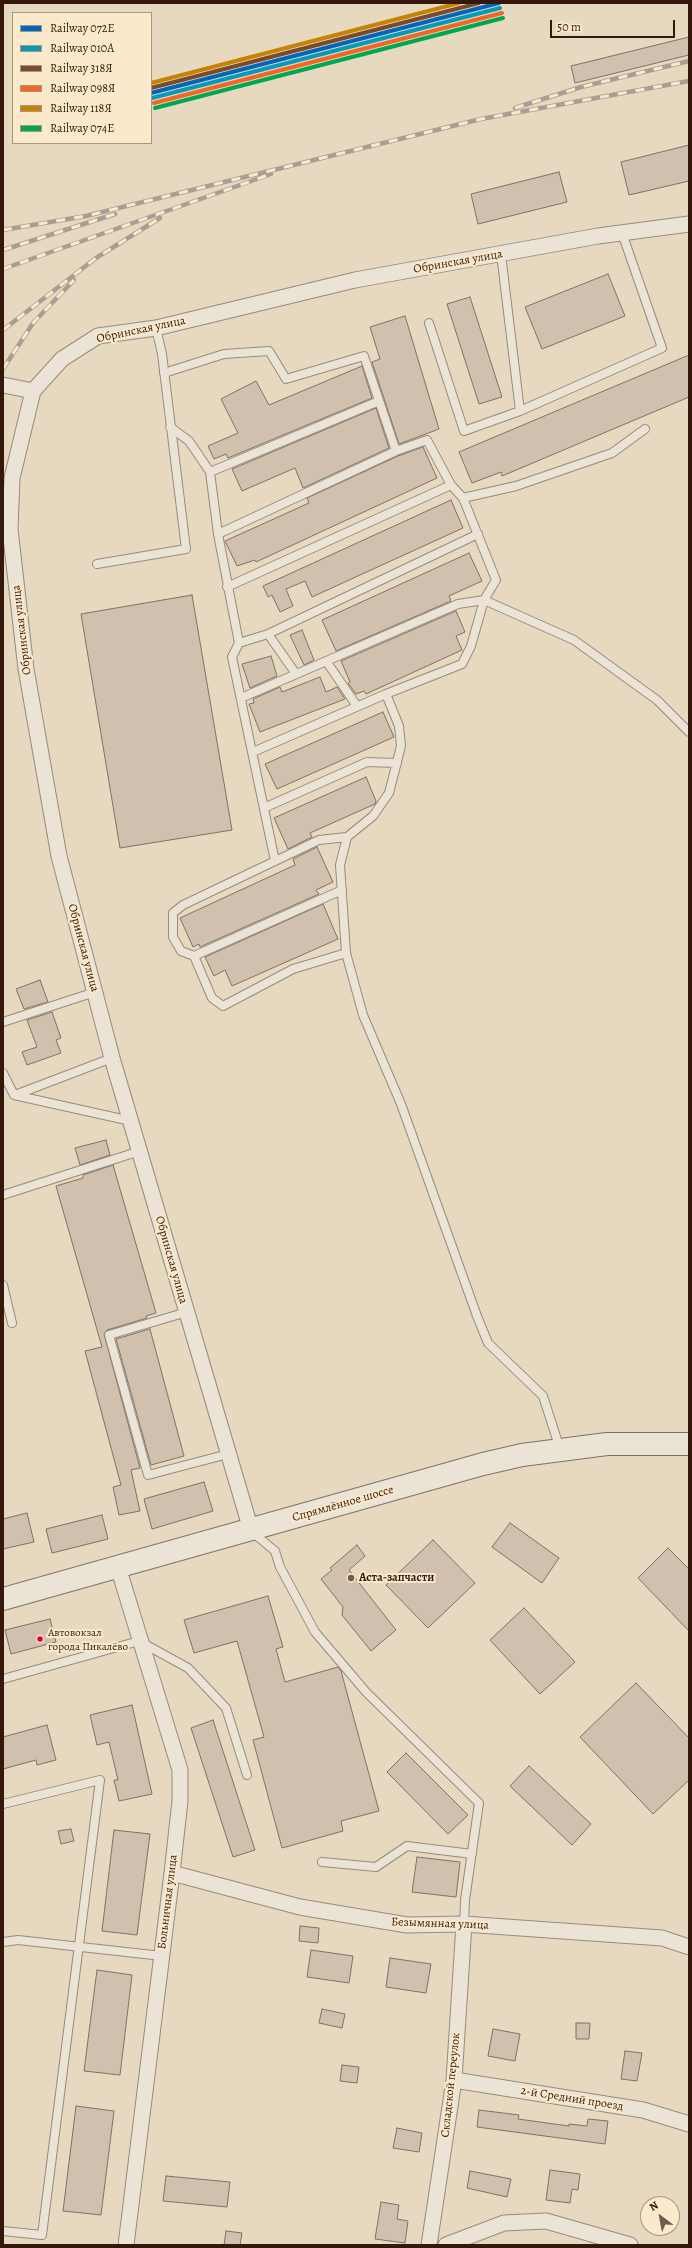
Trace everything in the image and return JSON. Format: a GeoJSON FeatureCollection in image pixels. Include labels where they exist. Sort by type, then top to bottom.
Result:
{"type":"FeatureCollection","features":[{"type":"Feature","properties":{"kind":"main road","name":"Спрямлённое шоссе"},"geometry":{"type":"LineString","coordinates":[[3,1599],[483,1464],[522,1455],[607,1444],[689,1444]]}},
{"type":"Feature","properties":{"kind":"street","name":"Обринская улица"},"geometry":{"type":"LineString","coordinates":[[251,1530],[112,1058],[59,856],[26,669],[10,529],[12,478],[33,390],[62,359],[98,336],[156,328],[355,280],[622,233],[689,224]]}},
{"type":"Feature","properties":{"kind":"street"},"geometry":{"type":"LineString","coordinates":[[3,385],[33,390]]}},
{"type":"Feature","properties":{"kind":"street","name":"Больничная улица"},"geometry":{"type":"LineString","coordinates":[[118,1567],[139,1641],[180,1770],[180,1801],[172,1873],[126,2245]]}},
{"type":"Feature","properties":{"kind":"street","name":"Безымянная улица"},"geometry":{"type":"LineString","coordinates":[[172,1873],[300,1907],[407,1925],[464,1924],[662,1938],[689,1947]]}},
{"type":"Feature","properties":{"kind":"street","name":"Складской переулок"},"geometry":{"type":"LineString","coordinates":[[429,2245],[454,2080],[464,1924]]}},
{"type":"Feature","properties":{"kind":"street","name":"2-й Средний проезд"},"geometry":{"type":"LineString","coordinates":[[454,2080],[643,2110],[689,2124]]}},
{"type":"Feature","properties":{"kind":"street"},"geometry":{"type":"LineString","coordinates":[[446,2245],[504,2223],[546,2221],[630,2245]]}},
{"type":"Feature","properties":{"kind":"lane"},"geometry":{"type":"LineString","coordinates":[[429,323],[464,431],[520,410],[662,348],[622,233]]}},
{"type":"Feature","properties":{"kind":"lane"},"geometry":{"type":"LineString","coordinates":[[502,254],[520,410]]}},
{"type":"Feature","properties":{"kind":"lane"},"geometry":{"type":"LineString","coordinates":[[97,564],[186,549],[164,372],[156,328]]}},
{"type":"Feature","properties":{"kind":"lane"},"geometry":{"type":"LineString","coordinates":[[164,372],[224,354],[269,351],[286,379],[364,356],[396,451]]}},
{"type":"Feature","properties":{"kind":"lane"},"geometry":{"type":"LineString","coordinates":[[210,472],[379,401]]}},
{"type":"Feature","properties":{"kind":"lane"},"geometry":{"type":"LineString","coordinates":[[170,427],[189,441],[210,472],[218,534],[239,643],[232,657],[275,861]]}},
{"type":"Feature","properties":{"kind":"lane"},"geometry":{"type":"LineString","coordinates":[[463,498],[516,486],[612,453],[645,429]]}},
{"type":"Feature","properties":{"kind":"lane"},"geometry":{"type":"LineString","coordinates":[[218,534],[396,451],[427,440],[451,485],[463,498],[496,580],[484,600],[471,646],[462,664],[357,706],[253,752]]}},
{"type":"Feature","properties":{"kind":"lane"},"geometry":{"type":"LineString","coordinates":[[227,587],[451,485]]}},
{"type":"Feature","properties":{"kind":"lane"},"geometry":{"type":"LineString","coordinates":[[239,643],[268,634],[478,534]]}},
{"type":"Feature","properties":{"kind":"lane"},"geometry":{"type":"LineString","coordinates":[[240,698],[458,604],[484,600],[574,640],[657,700],[689,732]]}},
{"type":"Feature","properties":{"kind":"lane"},"geometry":{"type":"LineString","coordinates":[[268,634],[296,674]]}},
{"type":"Feature","properties":{"kind":"lane"},"geometry":{"type":"LineString","coordinates":[[326,661],[357,706]]}},
{"type":"Feature","properties":{"kind":"lane"},"geometry":{"type":"LineString","coordinates":[[342,890],[194,956],[181,951],[173,937],[173,913],[183,905],[320,840],[347,837],[373,816],[389,793],[401,746],[399,726],[386,694]]}},
{"type":"Feature","properties":{"kind":"lane"},"geometry":{"type":"LineString","coordinates":[[264,808],[367,762],[397,763]]}},
{"type":"Feature","properties":{"kind":"lane"},"geometry":{"type":"LineString","coordinates":[[347,837],[340,865],[346,953],[363,1015],[402,1104],[477,1316],[488,1343],[543,1396],[560,1450]]}},
{"type":"Feature","properties":{"kind":"lane"},"geometry":{"type":"LineString","coordinates":[[194,956],[212,998],[223,1006],[293,969],[346,953]]}},
{"type":"Feature","properties":{"kind":"lane"},"geometry":{"type":"LineString","coordinates":[[3,1022],[95,992]]}},
{"type":"Feature","properties":{"kind":"lane"},"geometry":{"type":"LineString","coordinates":[[14,1095],[112,1058]]}},
{"type":"Feature","properties":{"kind":"lane"},"geometry":{"type":"LineString","coordinates":[[3,1073],[14,1095]]}},
{"type":"Feature","properties":{"kind":"lane"},"geometry":{"type":"LineString","coordinates":[[14,1095],[131,1121]]}},
{"type":"Feature","properties":{"kind":"lane"},"geometry":{"type":"LineString","coordinates":[[3,1195],[140,1151]]}},
{"type":"Feature","properties":{"kind":"lane"},"geometry":{"type":"LineString","coordinates":[[3,1285],[12,1323]]}},
{"type":"Feature","properties":{"kind":"lane"},"geometry":{"type":"LineString","coordinates":[[187,1312],[109,1335],[148,1475],[228,1454]]}},
{"type":"Feature","properties":{"kind":"lane"},"geometry":{"type":"LineString","coordinates":[[251,1530],[275,1550],[280,1568],[315,1632],[366,1692],[478,1803],[472,1854],[464,1900],[464,1924]]}},
{"type":"Feature","properties":{"kind":"lane"},"geometry":{"type":"LineString","coordinates":[[3,1678],[139,1641],[188,1668],[226,1708],[247,1775]]}},
{"type":"Feature","properties":{"kind":"lane"},"geometry":{"type":"LineString","coordinates":[[3,1804],[100,1780],[42,2235],[3,2231]]}},
{"type":"Feature","properties":{"kind":"lane"},"geometry":{"type":"LineString","coordinates":[[322,1862],[376,1868],[407,1846],[472,1854]]}},
{"type":"Feature","properties":{"kind":"lane"},"geometry":{"type":"LineString","coordinates":[[3,1942],[18,1940],[162,1956]]}},
{"type":"Feature","properties":{"kind":"building"},"geometry":{"type":"Polygon","coordinates":[[[689,37],[689,55],[575,83],[571,66],[689,37]]]}},
{"type":"Feature","properties":{"kind":"building"},"geometry":{"type":"Polygon","coordinates":[[[689,145],[689,181],[629,195],[621,162],[689,145]]]}},
{"type":"Feature","properties":{"kind":"building"},"geometry":{"type":"Polygon","coordinates":[[[559,172],[567,202],[478,224],[471,194],[559,172]]]}},
{"type":"Feature","properties":{"kind":"building"},"geometry":{"type":"Polygon","coordinates":[[[608,274],[625,316],[542,349],[525,307],[608,274]]]}},
{"type":"Feature","properties":{"kind":"building"},"geometry":{"type":"Polygon","coordinates":[[[470,297],[502,397],[479,404],[447,304],[470,297]]]}},
{"type":"Feature","properties":{"kind":"building"},"geometry":{"type":"Polygon","coordinates":[[[405,316],[439,429],[399,444],[372,362],[380,359],[370,327],[405,316]]]}},
{"type":"Feature","properties":{"kind":"building"},"geometry":{"type":"Polygon","coordinates":[[[689,355],[689,397],[502,476],[501,472],[472,483],[459,452],[689,355]]]}},
{"type":"Feature","properties":{"kind":"building"},"geometry":{"type":"Polygon","coordinates":[[[362,366],[372,398],[228,458],[226,454],[214,459],[208,446],[238,433],[221,399],[256,381],[269,405],[362,366]]]}},
{"type":"Feature","properties":{"kind":"building"},"geometry":{"type":"Polygon","coordinates":[[[376,408],[389,448],[303,488],[295,468],[242,491],[232,469],[376,408]]]}},
{"type":"Feature","properties":{"kind":"building"},"geometry":{"type":"Polygon","coordinates":[[[423,447],[437,478],[256,562],[255,560],[237,566],[225,541],[309,503],[307,498],[398,456],[423,447]]]}},
{"type":"Feature","properties":{"kind":"building"},"geometry":{"type":"Polygon","coordinates":[[[451,500],[463,528],[312,597],[305,581],[286,589],[293,606],[280,612],[272,595],[268,597],[263,586],[451,500]]]}},
{"type":"Feature","properties":{"kind":"building"},"geometry":{"type":"Polygon","coordinates":[[[469,553],[482,581],[449,596],[451,601],[336,651],[322,620],[469,553]]]}},
{"type":"Feature","properties":{"kind":"building"},"geometry":{"type":"Polygon","coordinates":[[[192,595],[232,830],[120,848],[81,614],[192,595]]]}},
{"type":"Feature","properties":{"kind":"building"},"geometry":{"type":"Polygon","coordinates":[[[456,611],[465,632],[456,636],[462,650],[366,694],[364,691],[356,694],[348,683],[350,682],[341,661],[456,611]]]}},
{"type":"Feature","properties":{"kind":"building"},"geometry":{"type":"Polygon","coordinates":[[[302,630],[314,660],[304,665],[290,635],[302,630]]]}},
{"type":"Feature","properties":{"kind":"building"},"geometry":{"type":"Polygon","coordinates":[[[271,656],[277,676],[250,688],[242,664],[271,656]]]}},
{"type":"Feature","properties":{"kind":"building"},"geometry":{"type":"Polygon","coordinates":[[[320,677],[326,692],[337,687],[345,699],[260,732],[249,704],[254,703],[253,699],[280,687],[282,692],[320,677]]]}},
{"type":"Feature","properties":{"kind":"building"},"geometry":{"type":"Polygon","coordinates":[[[383,712],[394,737],[277,789],[265,764],[383,712]]]}},
{"type":"Feature","properties":{"kind":"building"},"geometry":{"type":"Polygon","coordinates":[[[366,777],[376,801],[375,804],[310,833],[312,837],[288,849],[274,818],[366,777]]]}},
{"type":"Feature","properties":{"kind":"building"},"geometry":{"type":"Polygon","coordinates":[[[317,847],[333,882],[316,890],[319,894],[200,947],[199,944],[193,947],[180,918],[295,865],[293,859],[317,847]]]}},
{"type":"Feature","properties":{"kind":"building"},"geometry":{"type":"Polygon","coordinates":[[[323,904],[338,939],[232,986],[225,970],[214,976],[205,957],[323,904]]]}},
{"type":"Feature","properties":{"kind":"building"},"geometry":{"type":"Polygon","coordinates":[[[40,980],[48,1002],[24,1009],[16,989],[40,980]]]}},
{"type":"Feature","properties":{"kind":"building"},"geometry":{"type":"Polygon","coordinates":[[[52,1012],[61,1038],[56,1040],[61,1053],[27,1065],[22,1052],[37,1047],[27,1020],[52,1012]]]}},
{"type":"Feature","properties":{"kind":"building"},"geometry":{"type":"Polygon","coordinates":[[[106,1140],[110,1155],[80,1165],[75,1148],[106,1140]]]}},
{"type":"Feature","properties":{"kind":"building"},"geometry":{"type":"Polygon","coordinates":[[[113,1165],[156,1313],[146,1316],[147,1318],[107,1330],[104,1334],[140,1468],[131,1470],[140,1511],[119,1515],[113,1487],[121,1485],[85,1351],[102,1347],[56,1186],[83,1178],[83,1175],[113,1165]]]}},
{"type":"Feature","properties":{"kind":"building"},"geometry":{"type":"Polygon","coordinates":[[[150,1329],[184,1456],[151,1465],[116,1339],[150,1329]]]}},
{"type":"Feature","properties":{"kind":"building"},"geometry":{"type":"Polygon","coordinates":[[[204,1482],[213,1511],[152,1529],[144,1499],[204,1482]]]}},
{"type":"Feature","properties":{"kind":"building"},"geometry":{"type":"Polygon","coordinates":[[[27,1513],[34,1542],[3,1549],[3,1519],[27,1513]]]}},
{"type":"Feature","properties":{"kind":"building"},"geometry":{"type":"Polygon","coordinates":[[[102,1515],[108,1539],[52,1553],[46,1529],[102,1515]]]}},
{"type":"Feature","properties":{"kind":"building"},"geometry":{"type":"Polygon","coordinates":[[[510,1523],[559,1558],[542,1583],[492,1547],[510,1523]]]}},
{"type":"Feature","properties":{"kind":"building"},"geometry":{"type":"Polygon","coordinates":[[[433,1540],[475,1583],[428,1628],[386,1585],[433,1540]]]}},
{"type":"Feature","properties":{"kind":"building"},"geometry":{"type":"Polygon","coordinates":[[[357,1545],[365,1556],[349,1570],[396,1630],[371,1651],[342,1615],[343,1607],[321,1579],[332,1570],[330,1568],[357,1545]]]}},
{"type":"Feature","properties":{"kind":"building"},"geometry":{"type":"Polygon","coordinates":[[[668,1548],[689,1569],[689,1631],[638,1578],[668,1548]]]}},
{"type":"Feature","properties":{"kind":"building"},"geometry":{"type":"Polygon","coordinates":[[[268,1596],[283,1647],[276,1649],[285,1682],[338,1667],[341,1671],[379,1811],[341,1821],[343,1831],[282,1848],[253,1740],[264,1737],[237,1641],[194,1653],[184,1620],[268,1596]]]}},
{"type":"Feature","properties":{"kind":"building"},"geometry":{"type":"Polygon","coordinates":[[[524,1608],[575,1662],[540,1694],[490,1640],[524,1608]]]}},
{"type":"Feature","properties":{"kind":"building"},"geometry":{"type":"Polygon","coordinates":[[[50,1619],[56,1642],[11,1654],[5,1630],[50,1619]]]}},
{"type":"Feature","properties":{"kind":"building"},"geometry":{"type":"Polygon","coordinates":[[[636,1683],[689,1738],[689,1780],[653,1814],[580,1737],[636,1683]]]}},
{"type":"Feature","properties":{"kind":"building"},"geometry":{"type":"Polygon","coordinates":[[[132,1705],[152,1794],[119,1801],[114,1780],[118,1780],[109,1742],[97,1745],[90,1715],[132,1705]]]}},
{"type":"Feature","properties":{"kind":"building"},"geometry":{"type":"Polygon","coordinates":[[[213,1720],[255,1850],[233,1857],[191,1728],[213,1720]]]}},
{"type":"Feature","properties":{"kind":"building"},"geometry":{"type":"Polygon","coordinates":[[[47,1725],[56,1760],[37,1765],[36,1760],[3,1769],[3,1737],[47,1725]]]}},
{"type":"Feature","properties":{"kind":"building"},"geometry":{"type":"Polygon","coordinates":[[[406,1753],[468,1815],[448,1834],[387,1772],[406,1753]]]}},
{"type":"Feature","properties":{"kind":"building"},"geometry":{"type":"Polygon","coordinates":[[[529,1766],[591,1824],[572,1845],[510,1786],[529,1766]]]}},
{"type":"Feature","properties":{"kind":"building"},"geometry":{"type":"Polygon","coordinates":[[[71,1829],[74,1841],[61,1844],[58,1831],[71,1829]]]}},
{"type":"Feature","properties":{"kind":"building"},"geometry":{"type":"Polygon","coordinates":[[[114,1830],[150,1834],[137,1935],[102,1931],[114,1830]]]}},
{"type":"Feature","properties":{"kind":"building"},"geometry":{"type":"Polygon","coordinates":[[[417,1857],[460,1862],[456,1897],[412,1892],[417,1857]]]}},
{"type":"Feature","properties":{"kind":"building"},"geometry":{"type":"Polygon","coordinates":[[[300,1926],[319,1928],[318,1943],[299,1941],[300,1926]]]}},
{"type":"Feature","properties":{"kind":"building"},"geometry":{"type":"Polygon","coordinates":[[[311,1950],[353,1956],[349,1983],[307,1977],[311,1950]]]}},
{"type":"Feature","properties":{"kind":"building"},"geometry":{"type":"Polygon","coordinates":[[[390,1958],[431,1964],[426,1993],[386,1987],[390,1958]]]}},
{"type":"Feature","properties":{"kind":"building"},"geometry":{"type":"Polygon","coordinates":[[[97,1970],[132,1975],[120,2075],[84,2071],[97,1970]]]}},
{"type":"Feature","properties":{"kind":"building"},"geometry":{"type":"Polygon","coordinates":[[[322,2009],[345,2014],[342,2028],[319,2023],[322,2009]]]}},
{"type":"Feature","properties":{"kind":"building"},"geometry":{"type":"Polygon","coordinates":[[[576,2023],[590,2023],[589,2039],[576,2039],[576,2023]]]}},
{"type":"Feature","properties":{"kind":"building"},"geometry":{"type":"Polygon","coordinates":[[[493,2029],[520,2034],[515,2061],[488,2056],[493,2029]]]}},
{"type":"Feature","properties":{"kind":"building"},"geometry":{"type":"Polygon","coordinates":[[[625,2051],[642,2053],[637,2081],[621,2079],[625,2051]]]}},
{"type":"Feature","properties":{"kind":"building"},"geometry":{"type":"Polygon","coordinates":[[[342,2065],[359,2067],[357,2083],[340,2081],[342,2065]]]}},
{"type":"Feature","properties":{"kind":"building"},"geometry":{"type":"Polygon","coordinates":[[[76,2106],[114,2111],[101,2215],[63,2211],[76,2106]]]}},
{"type":"Feature","properties":{"kind":"building"},"geometry":{"type":"Polygon","coordinates":[[[479,2110],[519,2115],[518,2119],[569,2126],[569,2124],[587,2126],[588,2119],[608,2121],[605,2144],[477,2127],[479,2110]]]}},
{"type":"Feature","properties":{"kind":"building"},"geometry":{"type":"Polygon","coordinates":[[[397,2128],[422,2133],[419,2152],[393,2148],[397,2128]]]}},
{"type":"Feature","properties":{"kind":"building"},"geometry":{"type":"Polygon","coordinates":[[[550,2170],[580,2174],[578,2190],[572,2189],[570,2203],[546,2200],[550,2170]]]}},
{"type":"Feature","properties":{"kind":"building"},"geometry":{"type":"Polygon","coordinates":[[[470,2171],[511,2179],[507,2197],[467,2188],[470,2171]]]}},
{"type":"Feature","properties":{"kind":"building"},"geometry":{"type":"Polygon","coordinates":[[[166,2176],[230,2182],[227,2207],[163,2201],[166,2176]]]}},
{"type":"Feature","properties":{"kind":"building"},"geometry":{"type":"Polygon","coordinates":[[[381,2202],[399,2205],[397,2219],[408,2221],[405,2243],[375,2239],[381,2202]]]}},
{"type":"Feature","properties":{"kind":"building"},"geometry":{"type":"Polygon","coordinates":[[[226,2231],[242,2233],[240,2245],[224,2245],[226,2231]]]}},
{"type":"Feature","properties":{"kind":"railway"},"geometry":{"type":"LineString","coordinates":[[515,108],[581,87],[689,61]]}},
{"type":"Feature","properties":{"kind":"railway"},"geometry":{"type":"LineString","coordinates":[[3,230],[86,216],[481,119],[689,81]]}},
{"type":"Feature","properties":{"kind":"railway"},"geometry":{"type":"LineString","coordinates":[[3,269],[271,174]]}},
{"type":"Feature","properties":{"kind":"railway"},"geometry":{"type":"LineString","coordinates":[[3,250],[115,214]]}},
{"type":"Feature","properties":{"kind":"railway"},"geometry":{"type":"LineString","coordinates":[[3,330],[96,258],[160,218]]}},
{"type":"Feature","properties":{"kind":"railway"},"geometry":{"type":"LineString","coordinates":[[3,369],[33,323],[74,280]]}},
{"type":"Feature","properties":{"kind":"rail line","name":"118Я"},"geometry":{"type":"LineString","coordinates":[[152,83],[459,3]]}},
{"type":"Feature","properties":{"kind":"rail line","name":"318Я"},"geometry":{"type":"LineString","coordinates":[[152,88],[479,3]]}},
{"type":"Feature","properties":{"kind":"rail line","name":"072Е"},"geometry":{"type":"LineString","coordinates":[[152,93],[499,3]]}},
{"type":"Feature","properties":{"kind":"rail line","name":"010А"},"geometry":{"type":"LineString","coordinates":[[152,98],[500,8]]}},
{"type":"Feature","properties":{"kind":"rail line","name":"098Я"},"geometry":{"type":"LineString","coordinates":[[154,103],[502,13]]}},
{"type":"Feature","properties":{"kind":"rail line","name":"074Е"},"geometry":{"type":"LineString","coordinates":[[155,108],[503,18]]}},
{"type":"Feature","properties":{"kind":"place","name":"Аста-запчасти"},"geometry":{"type":"Point","coordinates":[351,1578]}},
{"type":"Feature","properties":{"kind":"place","name":"Автовокзал города Пикалёво"},"geometry":{"type":"Point","coordinates":[40,1639]}}]}
